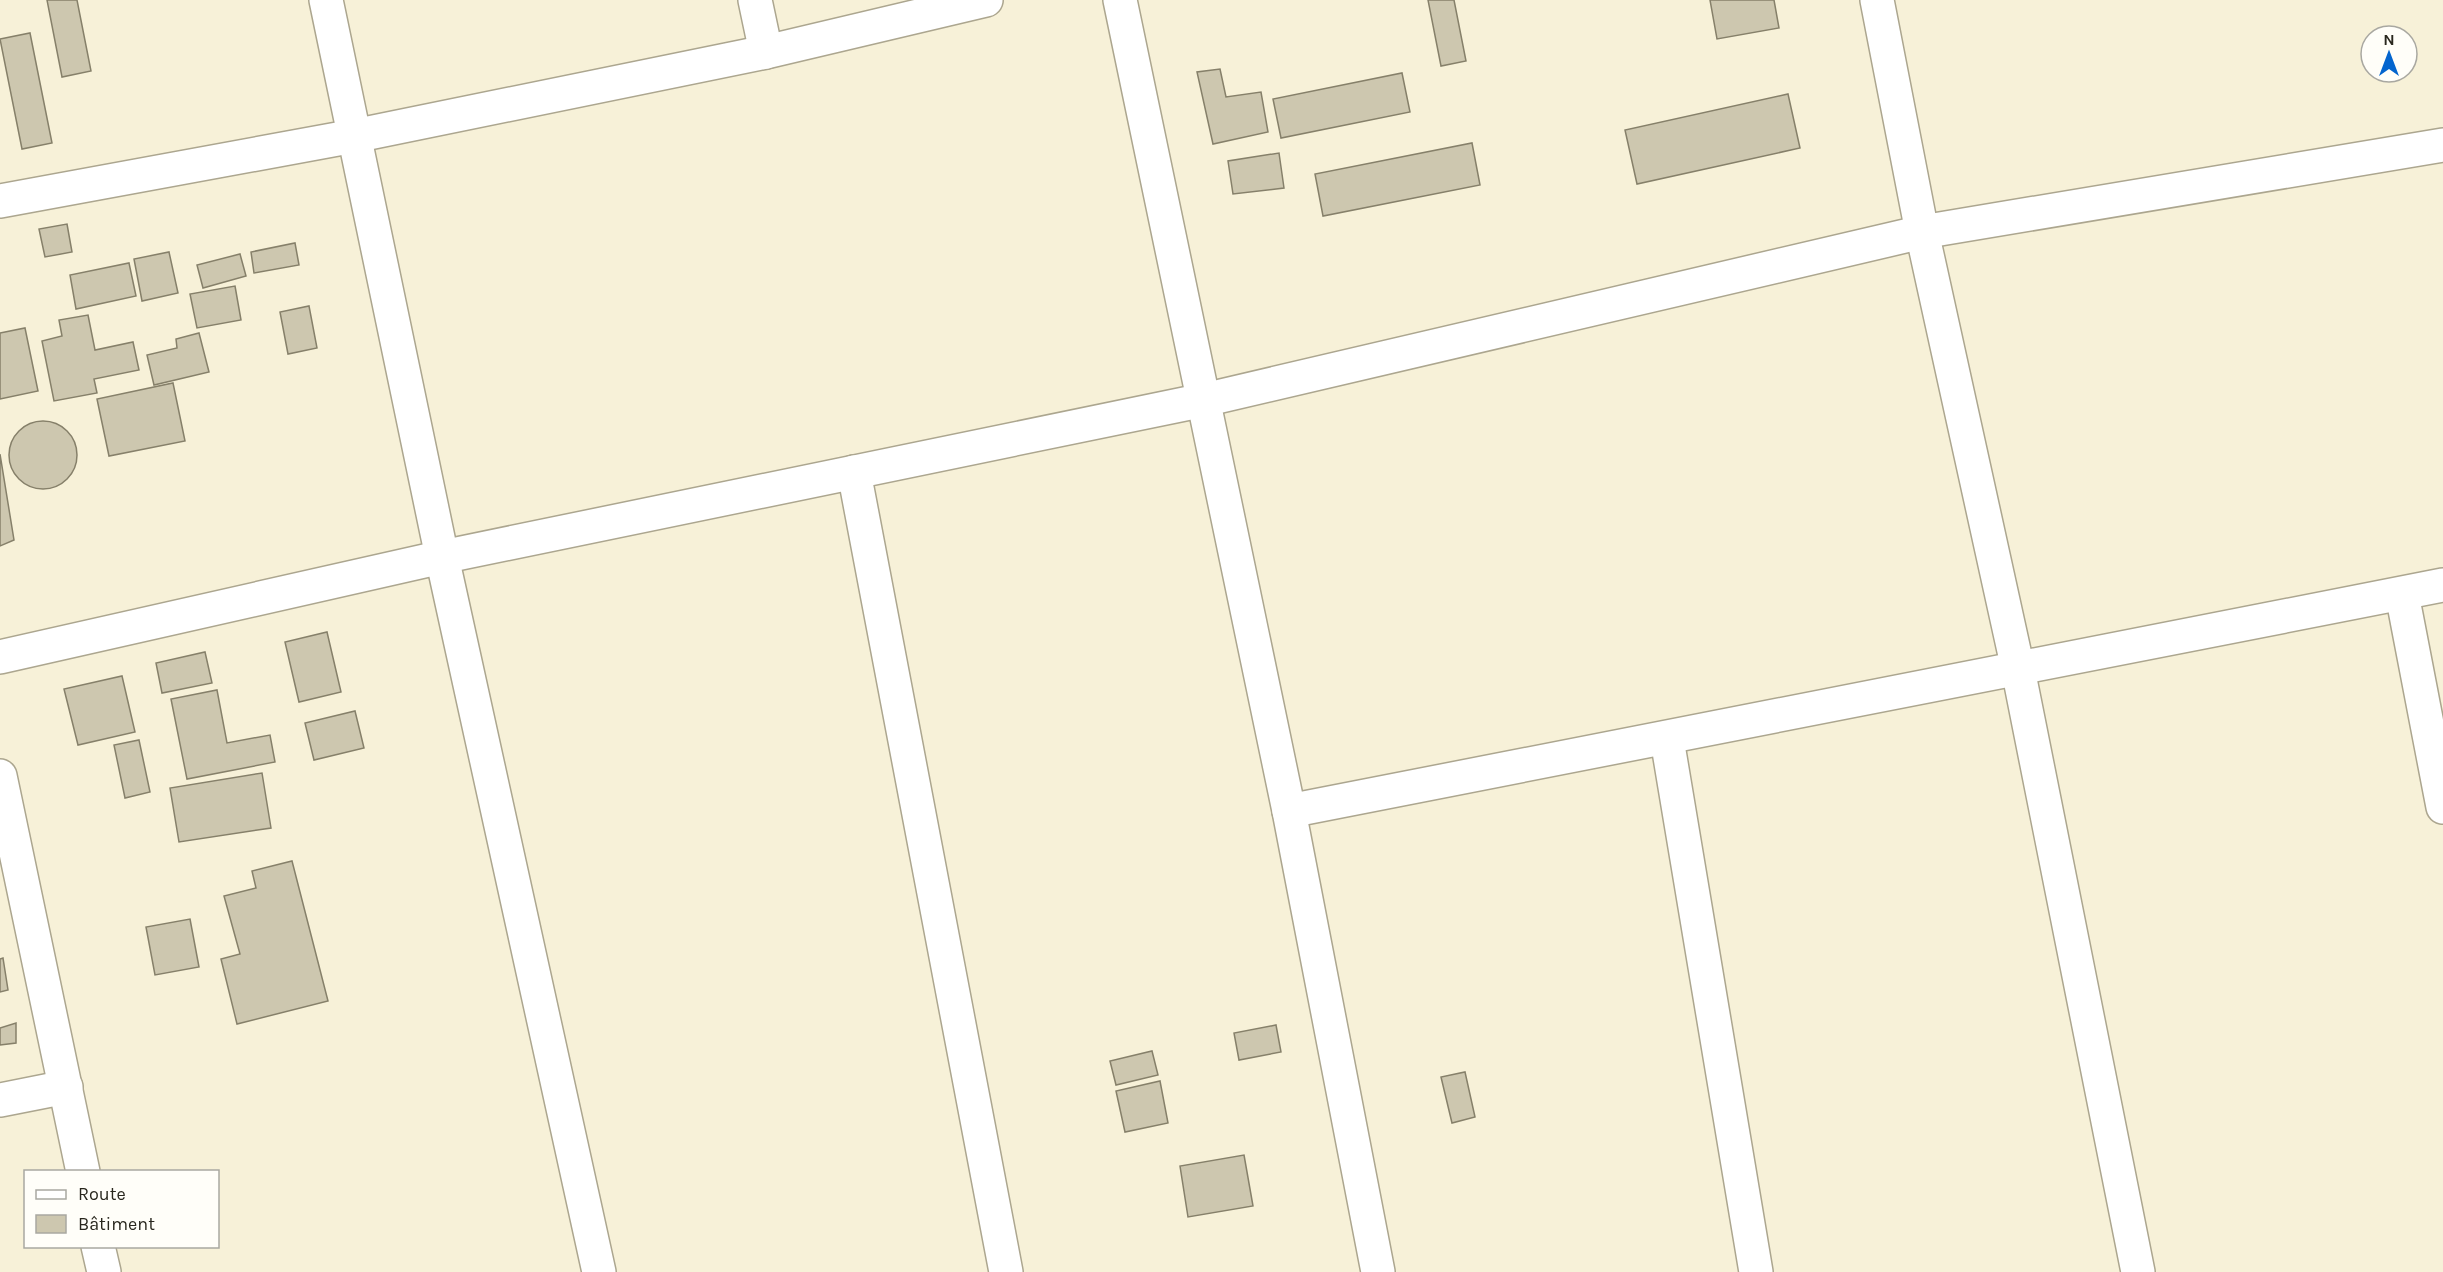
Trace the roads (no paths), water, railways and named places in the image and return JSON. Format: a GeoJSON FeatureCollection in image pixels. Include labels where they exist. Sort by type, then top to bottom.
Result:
{"type":"FeatureCollection","features":[{"type":"Feature","properties":{"kind":"street"},"geometry":{"type":"LineString","coordinates":[[326,0],[442,557],[599,1272]]}},
{"type":"Feature","properties":{"kind":"street"},"geometry":{"type":"LineString","coordinates":[[755,0],[766,52]]}},
{"type":"Feature","properties":{"kind":"street"},"geometry":{"type":"LineString","coordinates":[[0,201],[354,136],[766,52],[986,0]]}},
{"type":"Feature","properties":{"kind":"street"},"geometry":{"type":"LineString","coordinates":[[1120,0],[1289,811],[1378,1272]]}},
{"type":"Feature","properties":{"kind":"street"},"geometry":{"type":"LineString","coordinates":[[1877,0],[1922,232],[2018,669],[2138,1272]]}},
{"type":"Feature","properties":{"kind":"street"},"geometry":{"type":"LineString","coordinates":[[0,657],[442,557],[1204,400],[1922,232],[2443,146]]}},
{"type":"Feature","properties":{"kind":"street"},"geometry":{"type":"LineString","coordinates":[[854,472],[1006,1272]]}},
{"type":"Feature","properties":{"kind":"street"},"geometry":{"type":"LineString","coordinates":[[1289,811],[2443,585]]}},
{"type":"Feature","properties":{"kind":"street"},"geometry":{"type":"LineString","coordinates":[[2402,594],[2443,807]]}},
{"type":"Feature","properties":{"kind":"street"},"geometry":{"type":"LineString","coordinates":[[1666,739],[1756,1272]]}},
{"type":"Feature","properties":{"kind":"street"},"geometry":{"type":"LineString","coordinates":[[0,776],[83,1170]]}},
{"type":"Feature","properties":{"kind":"street"},"geometry":{"type":"LineString","coordinates":[[0,1100],[66,1087]]}},
{"type":"Feature","properties":{"kind":"street"},"geometry":{"type":"LineString","coordinates":[[98,1248],[104,1272]]}}]}
